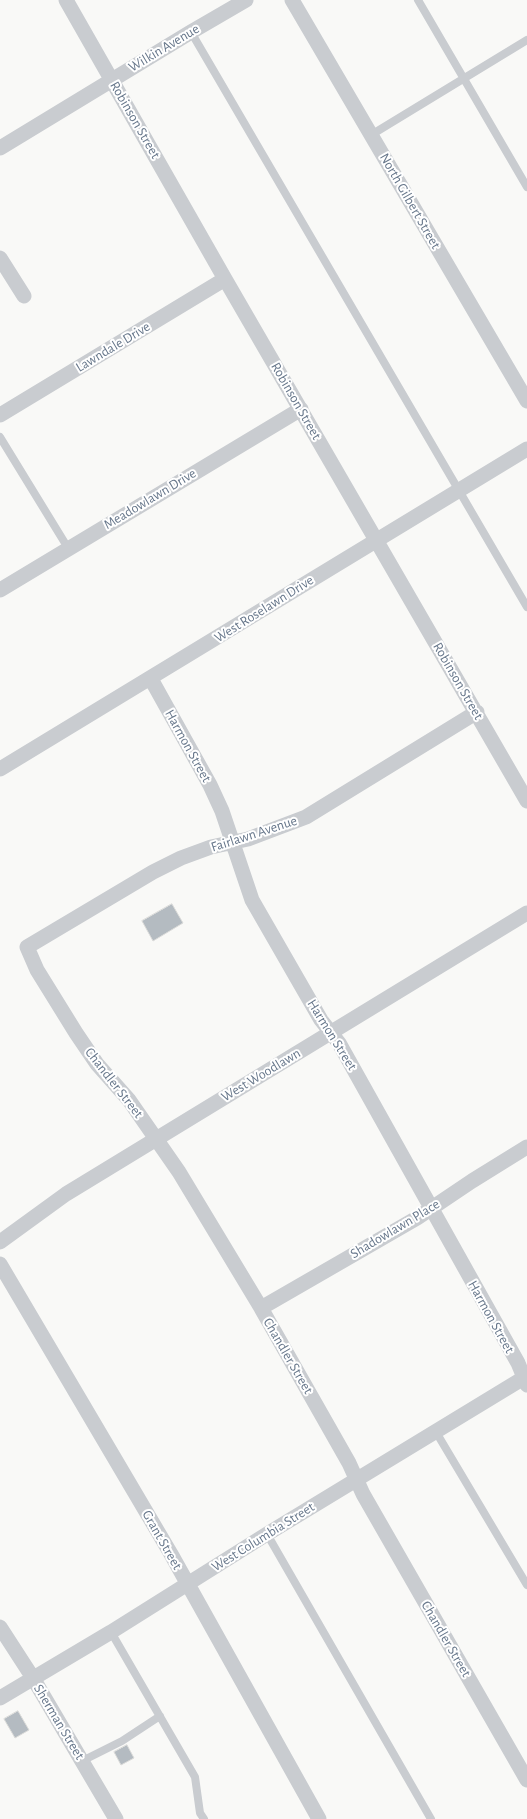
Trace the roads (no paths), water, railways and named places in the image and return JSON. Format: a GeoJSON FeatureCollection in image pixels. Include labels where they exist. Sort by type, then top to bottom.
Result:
{"type":"FeatureCollection","features":[{"type":"Feature","properties":{"kind":"street","name":"Robinson Street"},"geometry":{"type":"LineString","coordinates":[[66,0],[527,800]]}},
{"type":"Feature","properties":{"kind":"street","name":"Wilkin Avenue"},"geometry":{"type":"LineString","coordinates":[[0,148],[112,79],[246,0]]}},
{"type":"Feature","properties":{"kind":"street","name":"North Gilbert Street"},"geometry":{"type":"LineString","coordinates":[[292,0],[527,401]]}},
{"type":"Feature","properties":{"kind":"street"},"geometry":{"type":"LineString","coordinates":[[0,258],[24,296]]}},
{"type":"Feature","properties":{"kind":"street","name":"Lawndale Drive"},"geometry":{"type":"LineString","coordinates":[[0,415],[225,278]]}},
{"type":"Feature","properties":{"kind":"street","name":"Meadowlawn Drive"},"geometry":{"type":"LineString","coordinates":[[0,590],[301,409]]}},
{"type":"Feature","properties":{"kind":"street","name":"West Roselawn Drive"},"geometry":{"type":"LineString","coordinates":[[0,769],[151,679],[527,449]]}},
{"type":"Feature","properties":{"kind":"street","name":"Harmon Street"},"geometry":{"type":"LineString","coordinates":[[151,679],[210,785],[222,811],[231,842],[252,900],[321,1020],[339,1043],[430,1209],[526,1379]]}},
{"type":"Feature","properties":{"kind":"street","name":"Fairlawn Avenue"},"geometry":{"type":"LineString","coordinates":[[28,947],[153,872],[181,858],[268,832],[306,817],[477,712]]}},
{"type":"Feature","properties":{"kind":"street","name":"West Woodlawn"},"geometry":{"type":"LineString","coordinates":[[0,1242],[66,1194],[527,914]]}},
{"type":"Feature","properties":{"kind":"street","name":"Chandler Street"},"geometry":{"type":"LineString","coordinates":[[28,947],[37,970],[76,1033],[97,1064],[129,1100],[179,1172],[261,1308],[527,1780]]}},
{"type":"Feature","properties":{"kind":"street","name":"Shadowlawn Place"},"geometry":{"type":"LineString","coordinates":[[261,1308],[430,1209],[527,1147]]}},
{"type":"Feature","properties":{"kind":"street","name":"Grant Street"},"geometry":{"type":"LineString","coordinates":[[0,1264],[187,1584],[319,1819]]}},
{"type":"Feature","properties":{"kind":"street","name":"West Columbia Street"},"geometry":{"type":"LineString","coordinates":[[0,1698],[111,1632],[267,1534],[526,1379]]}},
{"type":"Feature","properties":{"kind":"street","name":"Sherman Street"},"geometry":{"type":"LineString","coordinates":[[0,1626],[33,1678],[116,1819]]}},
{"type":"Feature","properties":{"kind":"lane"},"geometry":{"type":"LineString","coordinates":[[418,0],[527,187]]}},
{"type":"Feature","properties":{"kind":"lane"},"geometry":{"type":"LineString","coordinates":[[191,32],[527,607]]}},
{"type":"Feature","properties":{"kind":"lane"},"geometry":{"type":"LineString","coordinates":[[371,135],[464,80],[527,40]]}},
{"type":"Feature","properties":{"kind":"lane"},"geometry":{"type":"LineString","coordinates":[[0,437],[68,548]]}},
{"type":"Feature","properties":{"kind":"lane"},"geometry":{"type":"LineString","coordinates":[[436,1432],[527,1585]]}},
{"type":"Feature","properties":{"kind":"lane"},"geometry":{"type":"LineString","coordinates":[[267,1534],[431,1819]]}},
{"type":"Feature","properties":{"kind":"lane"},"geometry":{"type":"LineString","coordinates":[[111,1632],[195,1777],[200,1813],[204,1819]]}},
{"type":"Feature","properties":{"kind":"lane"},"geometry":{"type":"LineString","coordinates":[[82,1761],[122,1741],[160,1716]]}}]}
